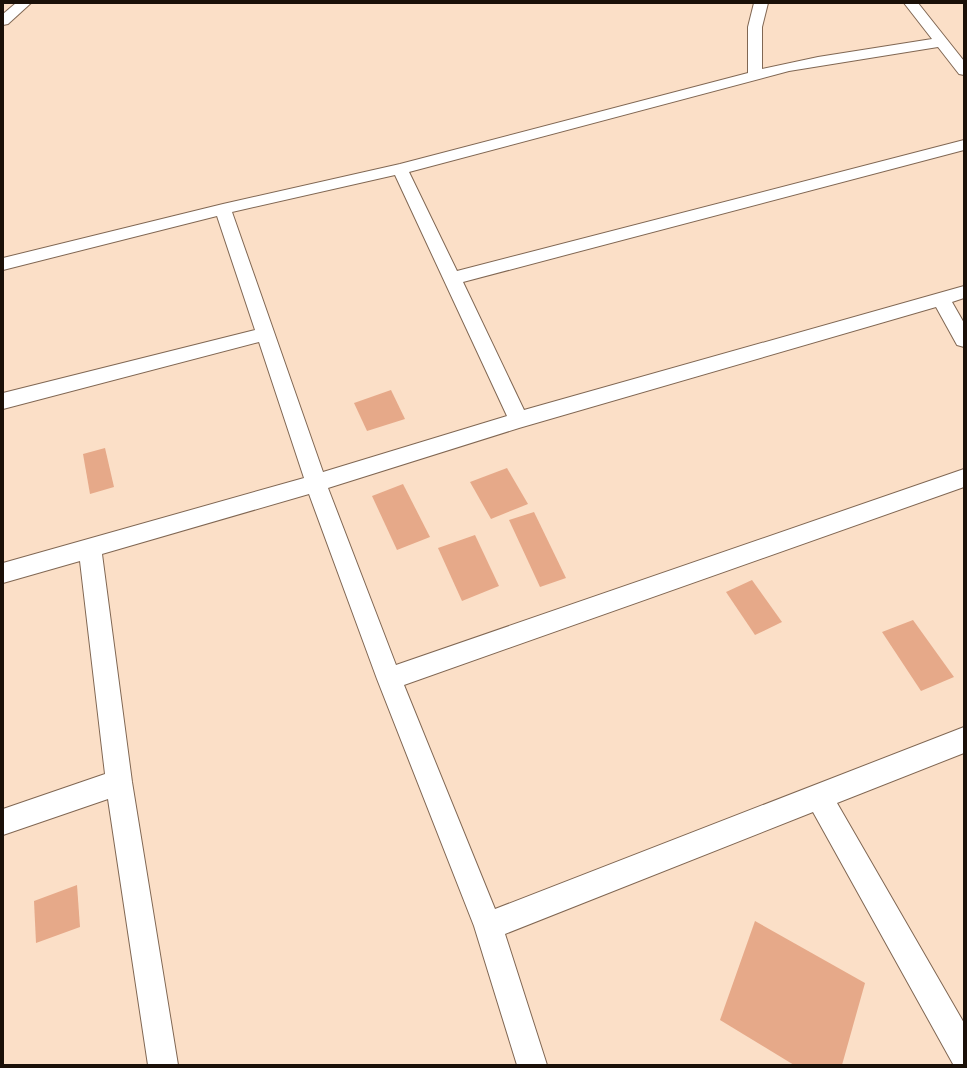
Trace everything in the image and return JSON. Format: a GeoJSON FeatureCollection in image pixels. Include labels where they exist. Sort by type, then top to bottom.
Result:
{"type":"FeatureCollection","features":[{"type":"Feature","properties":{"kind":"street"},"geometry":{"type":"LineString","coordinates":[[5,18],[24,3]]}},
{"type":"Feature","properties":{"kind":"street"},"geometry":{"type":"LineString","coordinates":[[755,75],[755,27],[761,3]]}},
{"type":"Feature","properties":{"kind":"street"},"geometry":{"type":"LineString","coordinates":[[911,3],[964,71]]}},
{"type":"Feature","properties":{"kind":"street"},"geometry":{"type":"LineString","coordinates":[[3,264],[223,209],[400,169],[755,75],[818,61],[942,42]]}},
{"type":"Feature","properties":{"kind":"street"},"geometry":{"type":"LineString","coordinates":[[452,279],[964,145]]}},
{"type":"Feature","properties":{"kind":"street"},"geometry":{"type":"LineString","coordinates":[[400,169],[519,420]]}},
{"type":"Feature","properties":{"kind":"street"},"geometry":{"type":"LineString","coordinates":[[223,209],[316,482],[389,679],[488,926],[532,1065]]}},
{"type":"Feature","properties":{"kind":"street"},"geometry":{"type":"LineString","coordinates":[[3,574],[316,482],[519,420],[964,292]]}},
{"type":"Feature","properties":{"kind":"street"},"geometry":{"type":"LineString","coordinates":[[941,299],[964,340]]}},
{"type":"Feature","properties":{"kind":"street"},"geometry":{"type":"LineString","coordinates":[[3,401],[265,334]]}},
{"type":"Feature","properties":{"kind":"street"},"geometry":{"type":"LineString","coordinates":[[389,679],[964,478]]}},
{"type":"Feature","properties":{"kind":"street"},"geometry":{"type":"LineString","coordinates":[[90,548],[118,782],[163,1065]]}},
{"type":"Feature","properties":{"kind":"street"},"geometry":{"type":"LineString","coordinates":[[488,926],[964,740]]}},
{"type":"Feature","properties":{"kind":"street"},"geometry":{"type":"LineString","coordinates":[[3,822],[118,782]]}},
{"type":"Feature","properties":{"kind":"street"},"geometry":{"type":"LineString","coordinates":[[819,797],[964,1053]]}},
{"type":"Feature","properties":{"kind":"building"},"geometry":{"type":"Polygon","coordinates":[[[391,390],[405,419],[367,431],[354,403],[391,390]]]}},
{"type":"Feature","properties":{"kind":"building"},"geometry":{"type":"Polygon","coordinates":[[[105,448],[114,487],[90,494],[83,454],[105,448]]]}},
{"type":"Feature","properties":{"kind":"building"},"geometry":{"type":"Polygon","coordinates":[[[507,468],[528,504],[491,519],[470,482],[507,468]]]}},
{"type":"Feature","properties":{"kind":"building"},"geometry":{"type":"Polygon","coordinates":[[[403,484],[430,537],[397,550],[372,496],[403,484]]]}},
{"type":"Feature","properties":{"kind":"building"},"geometry":{"type":"Polygon","coordinates":[[[534,512],[566,578],[540,587],[509,520],[534,512]]]}},
{"type":"Feature","properties":{"kind":"building"},"geometry":{"type":"Polygon","coordinates":[[[475,535],[499,586],[462,601],[438,548],[475,535]]]}},
{"type":"Feature","properties":{"kind":"building"},"geometry":{"type":"Polygon","coordinates":[[[752,580],[782,622],[755,635],[726,592],[752,580]]]}},
{"type":"Feature","properties":{"kind":"building"},"geometry":{"type":"Polygon","coordinates":[[[913,620],[954,677],[921,691],[882,632],[913,620]]]}},
{"type":"Feature","properties":{"kind":"building"},"geometry":{"type":"Polygon","coordinates":[[[77,885],[80,927],[36,943],[34,901],[77,885]]]}},
{"type":"Feature","properties":{"kind":"building"},"geometry":{"type":"Polygon","coordinates":[[[755,921],[865,983],[842,1065],[794,1065],[720,1020],[755,921]]]}}]}
